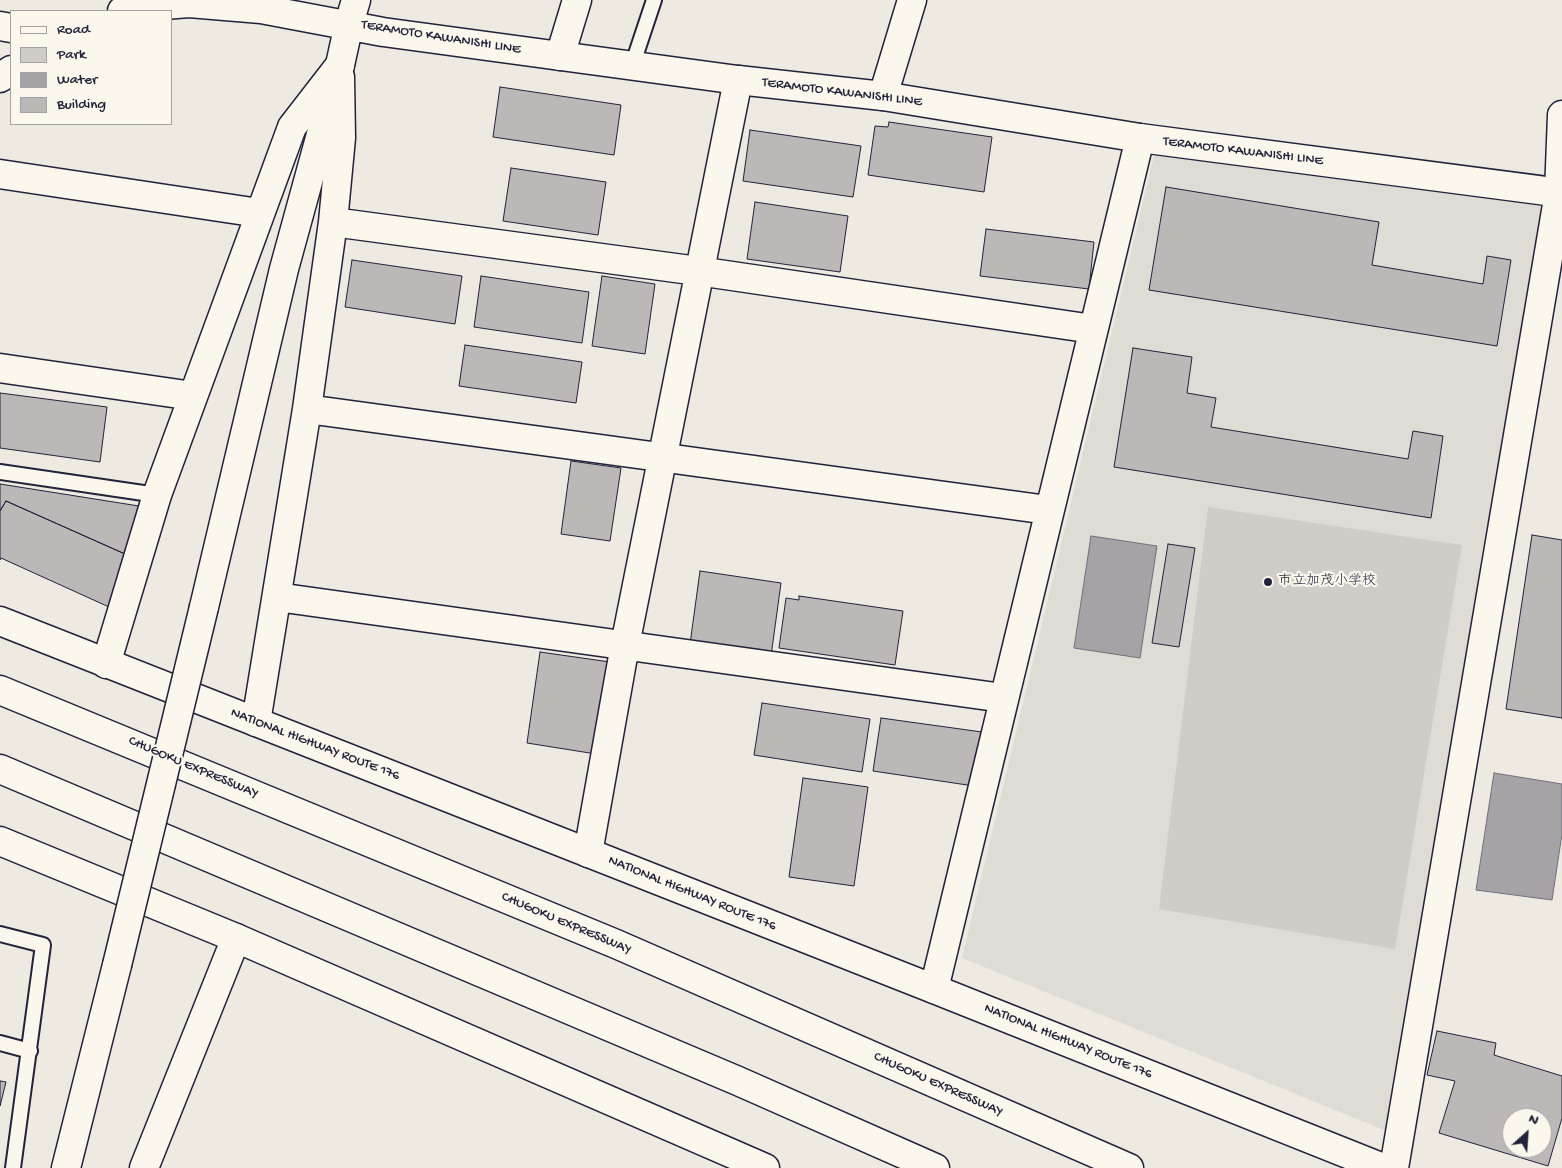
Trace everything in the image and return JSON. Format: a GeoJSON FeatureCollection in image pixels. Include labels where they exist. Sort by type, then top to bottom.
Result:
{"type":"FeatureCollection","features":[{"type":"Feature","properties":{"kind":"main road"},"geometry":{"type":"LineString","coordinates":[[560,56],[577,0]]}},
{"type":"Feature","properties":{"kind":"main road"},"geometry":{"type":"LineString","coordinates":[[883,96],[912,0]]}},
{"type":"Feature","properties":{"kind":"main road","name":"TERAMOTO KAWANISHI LINE"},"geometry":{"type":"LineString","coordinates":[[126,10],[139,7],[189,3],[261,9],[352,12],[383,32],[738,80],[883,96],[1140,138],[1561,193]]}},
{"type":"Feature","properties":{"kind":"main road"},"geometry":{"type":"LineString","coordinates":[[66,1168],[204,607],[284,268],[340,65],[352,12]]}},
{"type":"Feature","properties":{"kind":"main road"},"geometry":{"type":"LineString","coordinates":[[106,664],[157,496],[292,127],[340,65]]}},
{"type":"Feature","properties":{"kind":"main road"},"geometry":{"type":"LineString","coordinates":[[256,722],[307,409],[333,222],[341,138],[340,65]]}},
{"type":"Feature","properties":{"kind":"main road"},"geometry":{"type":"LineString","coordinates":[[588,853],[625,645],[664,457],[698,271],[738,80]]}},
{"type":"Feature","properties":{"kind":"main road"},"geometry":{"type":"LineString","coordinates":[[1394,1168],[1561,193],[1562,115]]}},
{"type":"Feature","properties":{"kind":"main road"},"geometry":{"type":"LineString","coordinates":[[934,989],[1048,510],[1140,138]]}},
{"type":"Feature","properties":{"kind":"main road"},"geometry":{"type":"LineString","coordinates":[[0,174],[260,214]]}},
{"type":"Feature","properties":{"kind":"main road"},"geometry":{"type":"LineString","coordinates":[[333,222],[698,271],[1093,329]]}},
{"type":"Feature","properties":{"kind":"main road"},"geometry":{"type":"LineString","coordinates":[[0,368],[193,396]]}},
{"type":"Feature","properties":{"kind":"main road"},"geometry":{"type":"LineString","coordinates":[[307,409],[1048,510]]}},
{"type":"Feature","properties":{"kind":"main road"},"geometry":{"type":"LineString","coordinates":[[276,598],[1003,698]]}},
{"type":"Feature","properties":{"kind":"main road","name":"NATIONAL HIGHWAY ROUTE 176"},"geometry":{"type":"LineString","coordinates":[[0,621],[1383,1168]]}},
{"type":"Feature","properties":{"kind":"main road","name":"CHUGOKU EXPRESSWAY"},"geometry":{"type":"LineString","coordinates":[[0,690],[606,940],[1129,1168]]}},
{"type":"Feature","properties":{"kind":"main road"},"geometry":{"type":"LineString","coordinates":[[0,769],[728,1077],[935,1168]]}},
{"type":"Feature","properties":{"kind":"main road"},"geometry":{"type":"LineString","coordinates":[[0,841],[236,938],[765,1168]]}},
{"type":"Feature","properties":{"kind":"main road"},"geometry":{"type":"LineString","coordinates":[[144,1168],[236,938]]}},
{"type":"Feature","properties":{"kind":"lane"},"geometry":{"type":"LineString","coordinates":[[632,66],[654,0]]}},
{"type":"Feature","properties":{"kind":"lane"},"geometry":{"type":"LineString","coordinates":[[0,472],[157,496]]}},
{"type":"Feature","properties":{"kind":"lane"},"geometry":{"type":"LineString","coordinates":[[0,934],[43,945],[13,1168]]}},
{"type":"Feature","properties":{"kind":"lane"},"geometry":{"type":"LineString","coordinates":[[0,1043],[30,1051]]}},
{"type":"Feature","properties":{"kind":"shaded area","name":"市立加茂小学校"},"geometry":{"type":"Polygon","coordinates":[[[1161,153],[1546,206],[1389,1132],[962,958],[1154,156],[1161,153]]]}},
{"type":"Feature","properties":{"kind":"green space"},"geometry":{"type":"Polygon","coordinates":[[[1208,507],[1462,545],[1395,949],[1159,909],[1208,507]]]}},
{"type":"Feature","properties":{"kind":"water"},"geometry":{"type":"Polygon","coordinates":[[[1091,536],[1157,546],[1140,658],[1074,648],[1091,536]]]}},
{"type":"Feature","properties":{"kind":"water"},"geometry":{"type":"Polygon","coordinates":[[[1494,773],[1562,784],[1562,834],[1552,900],[1476,890],[1494,773]]]}},
{"type":"Feature","properties":{"kind":"building"},"geometry":{"type":"Polygon","coordinates":[[[500,87],[621,105],[614,155],[493,137],[500,87]]]}},
{"type":"Feature","properties":{"kind":"building"},"geometry":{"type":"Polygon","coordinates":[[[889,122],[992,137],[984,192],[868,175],[875,126],[888,127],[889,122]]]}},
{"type":"Feature","properties":{"kind":"building"},"geometry":{"type":"Polygon","coordinates":[[[750,130],[861,146],[853,197],[743,181],[750,130]]]}},
{"type":"Feature","properties":{"kind":"building"},"geometry":{"type":"Polygon","coordinates":[[[511,168],[606,182],[598,235],[503,221],[511,168]]]}},
{"type":"Feature","properties":{"kind":"building"},"geometry":{"type":"Polygon","coordinates":[[[1166,187],[1379,222],[1372,265],[1483,284],[1487,256],[1511,260],[1497,346],[1149,290],[1166,187]]]}},
{"type":"Feature","properties":{"kind":"building"},"geometry":{"type":"Polygon","coordinates":[[[755,202],[848,216],[840,272],[747,259],[755,202]]]}},
{"type":"Feature","properties":{"kind":"building"},"geometry":{"type":"Polygon","coordinates":[[[986,229],[1094,242],[1089,289],[980,276],[986,229]]]}},
{"type":"Feature","properties":{"kind":"building"},"geometry":{"type":"Polygon","coordinates":[[[352,260],[462,276],[455,324],[345,307],[352,260]]]}},
{"type":"Feature","properties":{"kind":"building"},"geometry":{"type":"Polygon","coordinates":[[[481,276],[589,292],[582,343],[474,327],[481,276]]]}},
{"type":"Feature","properties":{"kind":"building"},"geometry":{"type":"Polygon","coordinates":[[[602,276],[655,284],[645,354],[592,346],[602,276]]]}},
{"type":"Feature","properties":{"kind":"building"},"geometry":{"type":"Polygon","coordinates":[[[465,345],[582,362],[576,403],[459,386],[465,345]]]}},
{"type":"Feature","properties":{"kind":"building"},"geometry":{"type":"Polygon","coordinates":[[[1133,348],[1192,357],[1187,393],[1216,398],[1211,427],[1408,459],[1413,431],[1443,436],[1431,518],[1114,467],[1133,348]]]}},
{"type":"Feature","properties":{"kind":"building"},"geometry":{"type":"Polygon","coordinates":[[[0,393],[107,407],[100,462],[0,448],[0,393]]]}},
{"type":"Feature","properties":{"kind":"building"},"geometry":{"type":"Polygon","coordinates":[[[571,461],[621,468],[610,541],[561,534],[571,461]]]}},
{"type":"Feature","properties":{"kind":"building"},"geometry":{"type":"Polygon","coordinates":[[[0,484],[139,506],[144,514],[125,554],[6,501],[0,511],[0,484]]]}},
{"type":"Feature","properties":{"kind":"building"},"geometry":{"type":"Polygon","coordinates":[[[6,501],[125,554],[109,607],[1,558],[0,560],[0,511],[6,501]]]}},
{"type":"Feature","properties":{"kind":"building"},"geometry":{"type":"Polygon","coordinates":[[[1532,535],[1562,540],[1562,718],[1506,709],[1532,535]]]}},
{"type":"Feature","properties":{"kind":"building"},"geometry":{"type":"Polygon","coordinates":[[[1168,544],[1195,548],[1179,647],[1152,643],[1168,544]]]}},
{"type":"Feature","properties":{"kind":"building"},"geometry":{"type":"Polygon","coordinates":[[[700,571],[781,583],[771,656],[690,644],[700,571]]]}},
{"type":"Feature","properties":{"kind":"building"},"geometry":{"type":"Polygon","coordinates":[[[799,596],[903,611],[895,665],[779,648],[786,598],[799,600],[799,596]]]}},
{"type":"Feature","properties":{"kind":"building"},"geometry":{"type":"Polygon","coordinates":[[[540,652],[610,662],[596,754],[527,743],[540,652]]]}},
{"type":"Feature","properties":{"kind":"building"},"geometry":{"type":"Polygon","coordinates":[[[762,703],[870,719],[862,772],[754,755],[762,703]]]}},
{"type":"Feature","properties":{"kind":"building"},"geometry":{"type":"Polygon","coordinates":[[[881,718],[982,732],[974,786],[873,771],[881,718]]]}},
{"type":"Feature","properties":{"kind":"building"},"geometry":{"type":"Polygon","coordinates":[[[803,778],[868,787],[854,886],[789,877],[803,778]]]}},
{"type":"Feature","properties":{"kind":"building"},"geometry":{"type":"Polygon","coordinates":[[[1437,1031],[1496,1043],[1494,1055],[1562,1076],[1562,1118],[1552,1152],[1552,1108],[1502,1108],[1502,1152],[1439,1133],[1455,1081],[1427,1075],[1437,1031]]]}},
{"type":"Feature","properties":{"kind":"building"},"geometry":{"type":"Polygon","coordinates":[[[0,1081],[6,1082],[0,1106],[0,1081]]]}},
{"type":"Feature","properties":{"kind":"building"},"geometry":{"type":"Polygon","coordinates":[[[1522,1158],[1550,1158],[1548,1166],[1522,1158]]]}},
{"type":"Feature","properties":{"kind":"place","name":"市立加茂小学校"},"geometry":{"type":"Point","coordinates":[1268,582]}}]}
